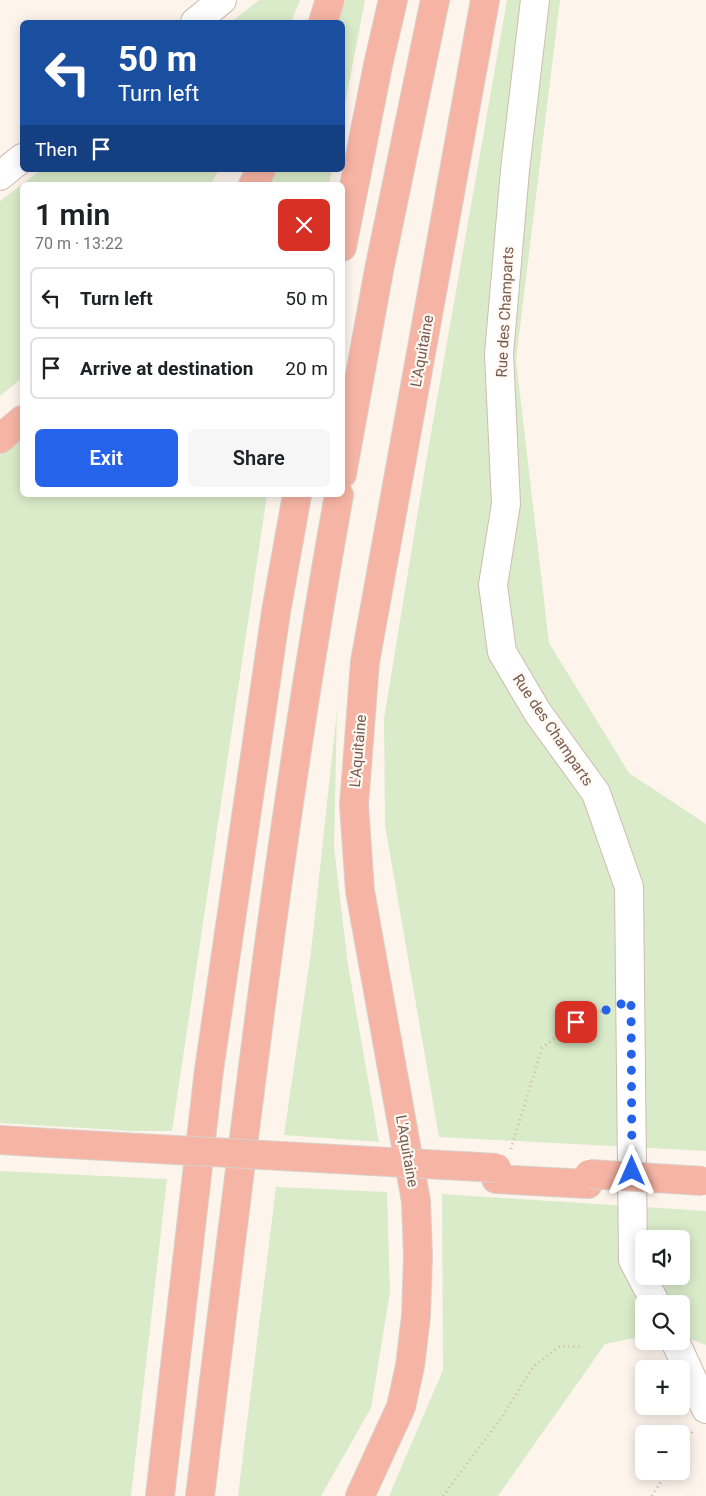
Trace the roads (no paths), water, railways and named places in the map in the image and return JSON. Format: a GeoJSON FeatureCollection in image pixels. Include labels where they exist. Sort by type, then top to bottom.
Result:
{"type":"FeatureCollection","features":[{"type":"Feature","properties":{"kind":"highway"},"geometry":{"type":"LineString","coordinates":[[324,20],[330,0]]}},
{"type":"Feature","properties":{"kind":"highway"},"geometry":{"type":"LineString","coordinates":[[345,232],[378,65],[393,0]]}},
{"type":"Feature","properties":{"kind":"highway"},"geometry":{"type":"LineString","coordinates":[[345,458],[385,241],[435,0]]}},
{"type":"Feature","properties":{"kind":"highway","name":"L'Aquitaine"},"geometry":{"type":"LineString","coordinates":[[360,1496],[401,1407],[410,1366],[416,1316],[418,1256],[416,1201],[360,891],[354,805],[365,662],[484,0]]}},
{"type":"Feature","properties":{"kind":"highway"},"geometry":{"type":"LineString","coordinates":[[0,439],[20,422]]}},
{"type":"Feature","properties":{"kind":"highway"},"geometry":{"type":"LineString","coordinates":[[160,1496],[209,1070],[276,612],[297,497]]}},
{"type":"Feature","properties":{"kind":"highway"},"geometry":{"type":"LineString","coordinates":[[200,1496],[251,1070],[297,743],[339,497]]}},
{"type":"Feature","properties":{"kind":"highway"},"geometry":{"type":"LineString","coordinates":[[0,1140],[50,1149]]}},
{"type":"Feature","properties":{"kind":"highway"},"geometry":{"type":"LineString","coordinates":[[0,1152],[50,1149],[502,1165],[589,1179],[704,1186]]}},
{"type":"Feature","properties":{"kind":"street"},"geometry":{"type":"LineString","coordinates":[[197,20],[222,0]]}},
{"type":"Feature","properties":{"kind":"street","name":"Rue des Champarts"},"geometry":{"type":"LineString","coordinates":[[535,0],[515,170],[499,354],[506,504],[493,585],[502,652],[538,713],[596,793],[629,887],[633,1260],[651,1295]]}},
{"type":"Feature","properties":{"kind":"street"},"geometry":{"type":"LineString","coordinates":[[0,176],[20,160]]}},
{"type":"Feature","properties":{"kind":"street"},"geometry":{"type":"LineString","coordinates":[[679,1350],[706,1408]]}}]}
